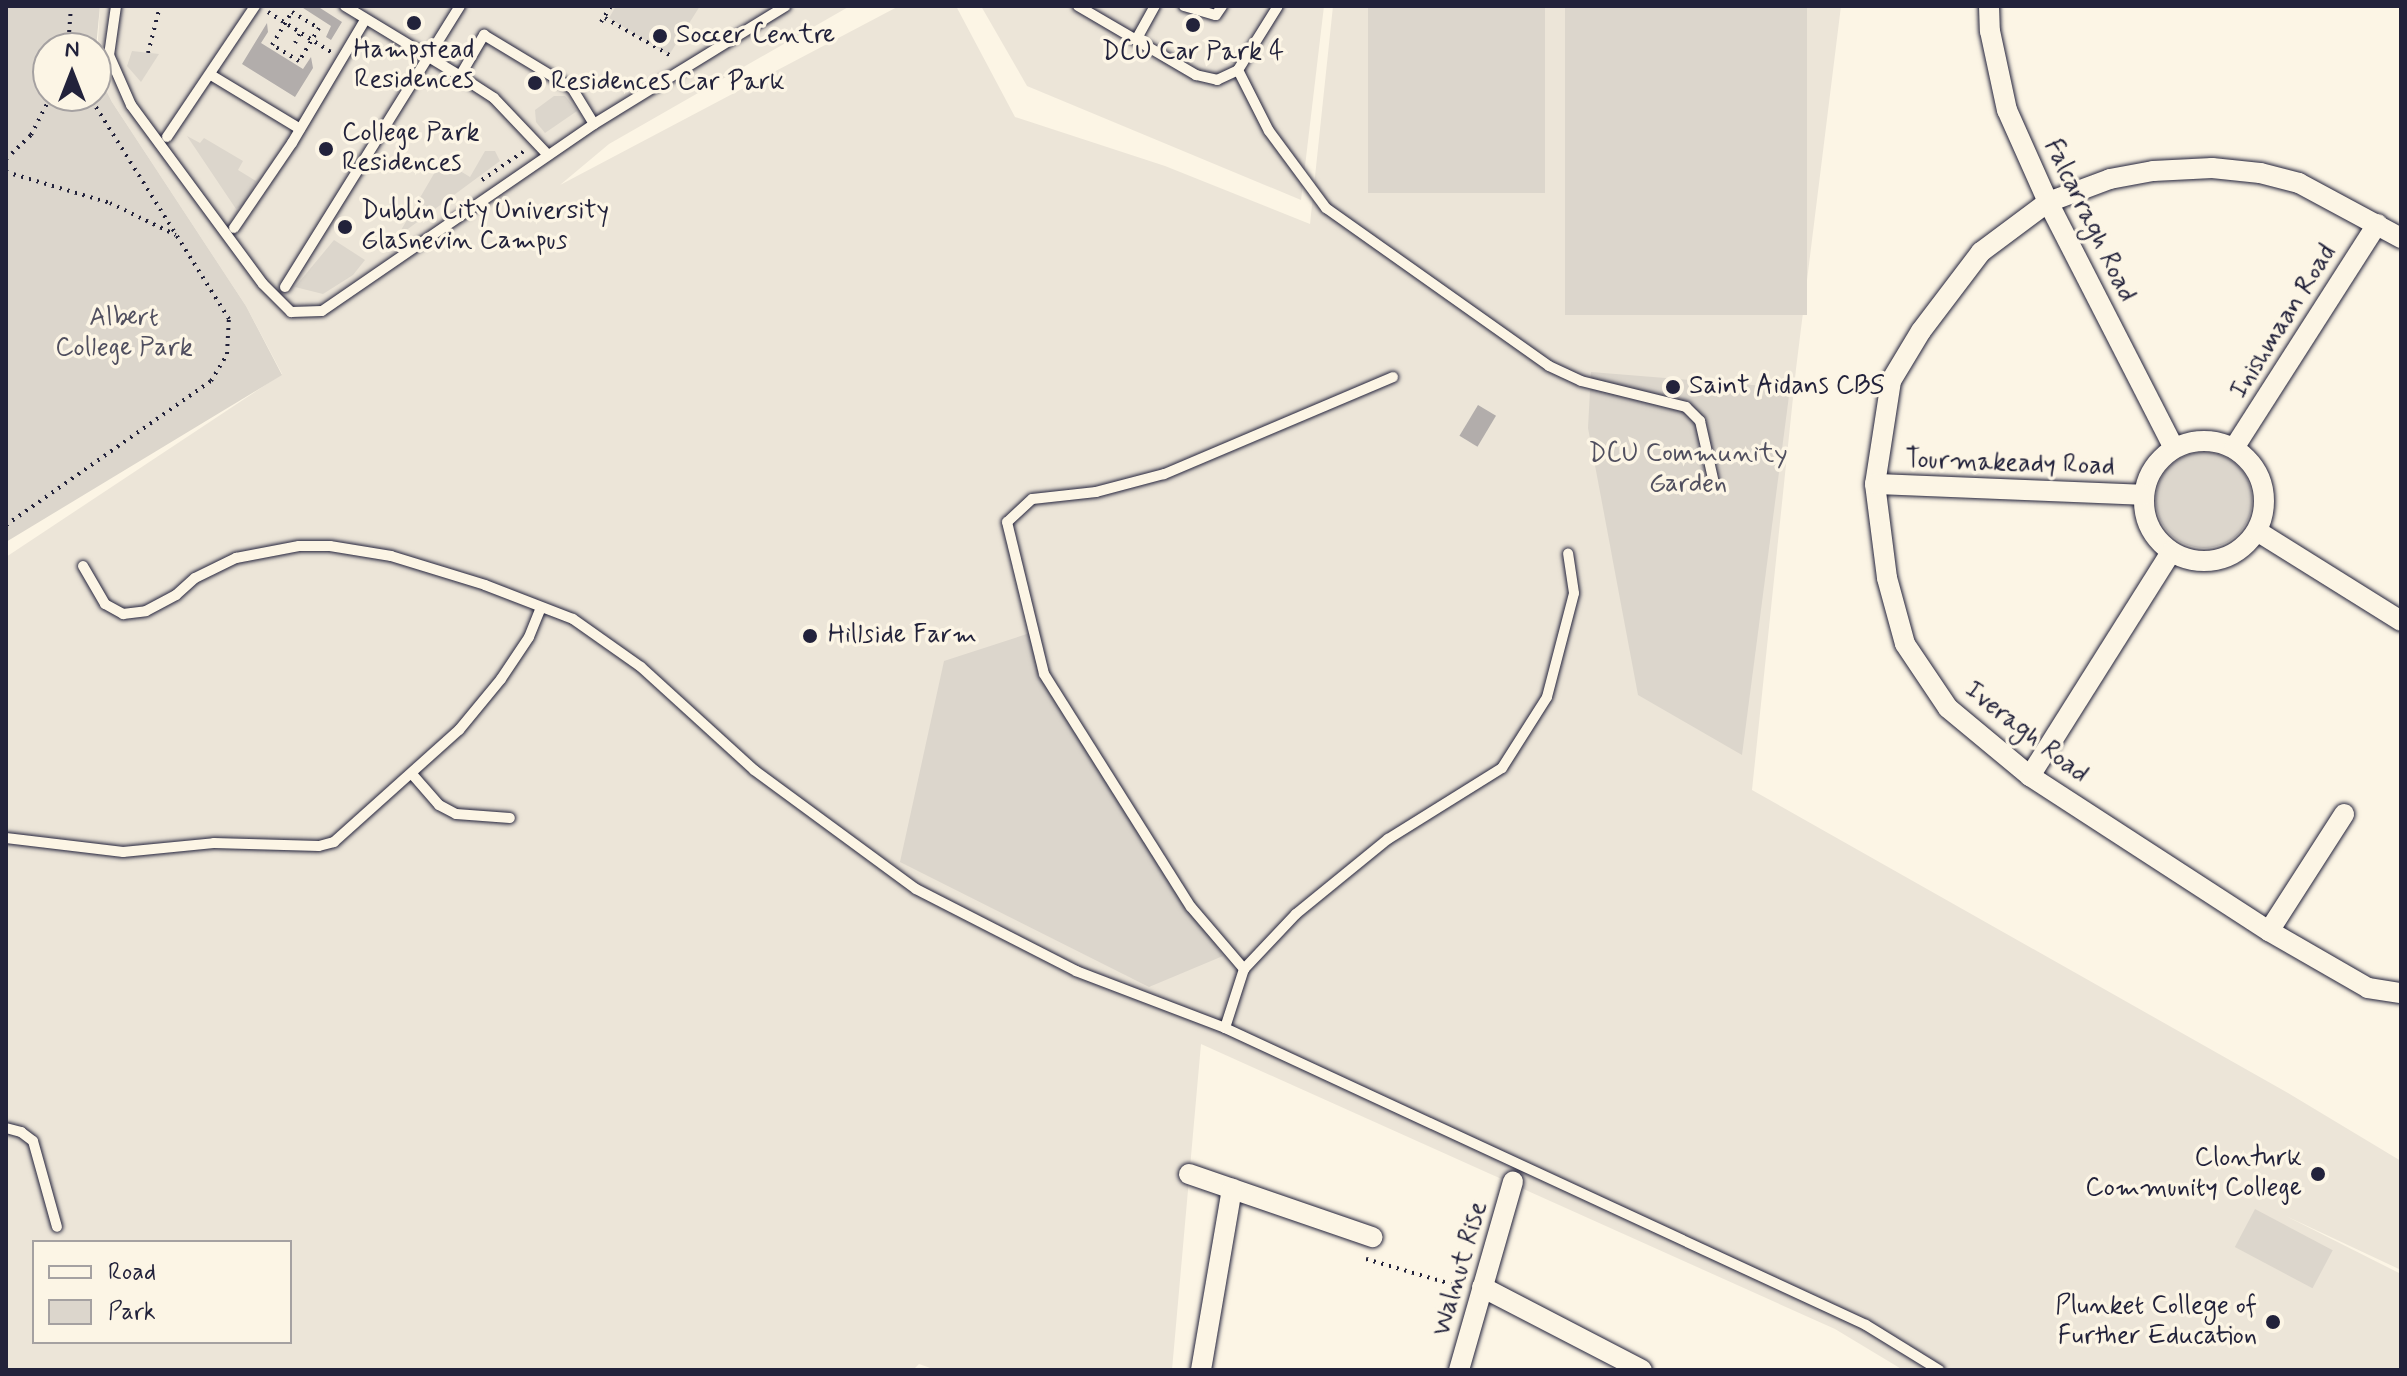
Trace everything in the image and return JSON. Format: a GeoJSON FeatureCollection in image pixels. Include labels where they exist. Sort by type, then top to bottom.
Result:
{"type":"FeatureCollection","features":[{"type":"Feature","properties":{"kind":"street","name":"Falcarragh Road"},"geometry":{"type":"LineString","coordinates":[[1989,6],[1990,31],[2007,110],[2048,202],[2174,448]]}},
{"type":"Feature","properties":{"kind":"street","name":"Iveragh Road"},"geometry":{"type":"LineString","coordinates":[[2401,238],[2299,183],[2260,173],[2212,168],[2153,171],[2110,179],[2048,202],[1981,252],[1921,331],[1891,381],[1875,484],[1887,578],[1905,644],[1948,708],[2030,776],[2269,931],[2368,988],[2401,993]]}},
{"type":"Feature","properties":{"kind":"street","name":"Inishmaan Road"},"geometry":{"type":"LineString","coordinates":[[2234,448],[2377,224]]}},
{"type":"Feature","properties":{"kind":"street"},"geometry":{"type":"LineString","coordinates":[[2194,441],[2215,441],[2234,448],[2254,468],[2265,494],[2264,513],[2257,531],[2245,546],[2228,557],[2209,561],[2189,560],[2171,552],[2149,527],[2144,495],[2148,476],[2159,460],[2174,448],[2194,441]]}},
{"type":"Feature","properties":{"kind":"street","name":"Tourmakeady Road"},"geometry":{"type":"LineString","coordinates":[[1875,484],[2144,495]]}},
{"type":"Feature","properties":{"kind":"street"},"geometry":{"type":"LineString","coordinates":[[2257,531],[2401,621]]}},
{"type":"Feature","properties":{"kind":"street"},"geometry":{"type":"LineString","coordinates":[[2030,776],[2171,552]]}},
{"type":"Feature","properties":{"kind":"street"},"geometry":{"type":"LineString","coordinates":[[2269,931],[2344,814]]}},
{"type":"Feature","properties":{"kind":"street"},"geometry":{"type":"LineString","coordinates":[[1189,1174],[1372,1237]]}},
{"type":"Feature","properties":{"kind":"street","name":"Walnut Rise"},"geometry":{"type":"LineString","coordinates":[[1459,1370],[1473,1287],[1513,1182]]}},
{"type":"Feature","properties":{"kind":"street"},"geometry":{"type":"LineString","coordinates":[[1201,1370],[1232,1189]]}},
{"type":"Feature","properties":{"kind":"street"},"geometry":{"type":"LineString","coordinates":[[1473,1287],[1642,1370]]}},
{"type":"Feature","properties":{"kind":"lane"},"geometry":{"type":"LineString","coordinates":[[116,6],[109,55],[131,105],[263,284],[291,312],[322,311],[594,124],[786,6]]}},
{"type":"Feature","properties":{"kind":"lane"},"geometry":{"type":"LineString","coordinates":[[167,137],[257,6]]}},
{"type":"Feature","properties":{"kind":"lane"},"geometry":{"type":"LineString","coordinates":[[345,6],[494,98],[548,155]]}},
{"type":"Feature","properties":{"kind":"lane"},"geometry":{"type":"LineString","coordinates":[[285,287],[460,6]]}},
{"type":"Feature","properties":{"kind":"lane"},"geometry":{"type":"LineString","coordinates":[[1078,6],[1196,75],[1217,80],[1238,70],[1278,6]]}},
{"type":"Feature","properties":{"kind":"lane"},"geometry":{"type":"LineString","coordinates":[[1136,40],[1155,6]]}},
{"type":"Feature","properties":{"kind":"lane"},"geometry":{"type":"LineString","coordinates":[[1184,6],[1216,15],[1222,6]]}},
{"type":"Feature","properties":{"kind":"lane"},"geometry":{"type":"LineString","coordinates":[[234,228],[300,129],[365,20]]}},
{"type":"Feature","properties":{"kind":"lane"},"geometry":{"type":"LineString","coordinates":[[460,76],[484,35],[572,88],[594,124]]}},
{"type":"Feature","properties":{"kind":"lane"},"geometry":{"type":"LineString","coordinates":[[1238,70],[1269,131],[1326,208],[1549,366],[1581,381],[1686,407],[1700,421],[1714,483]]}},
{"type":"Feature","properties":{"kind":"lane"},"geometry":{"type":"LineString","coordinates":[[211,75],[300,129]]}},
{"type":"Feature","properties":{"kind":"lane"},"geometry":{"type":"LineString","coordinates":[[1244,969],[1191,907],[1044,674],[1007,522],[1032,499],[1096,492],[1164,474],[1393,377]]}},
{"type":"Feature","properties":{"kind":"lane"},"geometry":{"type":"LineString","coordinates":[[83,566],[105,604],[123,614],[146,611],[176,595],[195,578],[236,558],[299,546],[330,546],[391,556],[573,619],[641,667],[754,770],[916,889],[1076,971],[1225,1028],[1866,1325],[1939,1370]]}},
{"type":"Feature","properties":{"kind":"lane"},"geometry":{"type":"LineString","coordinates":[[1225,1028],[1244,969],[1296,914],[1388,839],[1502,768],[1547,697],[1574,593],[1568,553]]}},
{"type":"Feature","properties":{"kind":"lane"},"geometry":{"type":"LineString","coordinates":[[6,838],[123,852],[214,843],[319,846],[334,842],[459,730],[501,679],[529,637],[541,607]]}},
{"type":"Feature","properties":{"kind":"lane"},"geometry":{"type":"LineString","coordinates":[[412,774],[439,805],[456,814],[510,818]]}},
{"type":"Feature","properties":{"kind":"lane"},"geometry":{"type":"LineString","coordinates":[[6,1128],[21,1132],[33,1141],[57,1227]]}},
{"type":"Feature","properties":{"kind":"path"},"geometry":{"type":"LineString","coordinates":[[69,32],[71,6]]}},
{"type":"Feature","properties":{"kind":"path"},"geometry":{"type":"LineString","coordinates":[[148,53],[160,6]]}},
{"type":"Feature","properties":{"kind":"path"},"geometry":{"type":"LineString","coordinates":[[257,6],[341,58]]}},
{"type":"Feature","properties":{"kind":"path"},"geometry":{"type":"LineString","coordinates":[[611,6],[603,20],[670,57],[682,50]]}},
{"type":"Feature","properties":{"kind":"path"},"geometry":{"type":"LineString","coordinates":[[292,12],[319,28],[299,61],[272,45],[285,23],[292,12]]}},
{"type":"Feature","properties":{"kind":"path"},"geometry":{"type":"LineString","coordinates":[[295,43],[302,26]]}},
{"type":"Feature","properties":{"kind":"path"},"geometry":{"type":"LineString","coordinates":[[6,159],[31,135],[43,112]]}},
{"type":"Feature","properties":{"kind":"path"},"geometry":{"type":"LineString","coordinates":[[6,525],[211,381],[227,354],[229,319],[99,112]]}},
{"type":"Feature","properties":{"kind":"path"},"geometry":{"type":"LineString","coordinates":[[481,180],[537,143]]}},
{"type":"Feature","properties":{"kind":"path"},"geometry":{"type":"LineString","coordinates":[[6,172],[110,203],[176,235]]}},
{"type":"Feature","properties":{"kind":"path"},"geometry":{"type":"LineString","coordinates":[[1365,1258],[1473,1287]]}},
{"type":"Feature","properties":{"kind":"shaded area","name":"Hillside Farm"},"geometry":{"type":"Polygon","coordinates":[[[100,6],[850,6],[609,144],[560,185],[899,6],[956,6],[1015,117],[1165,166],[1310,224],[1333,6],[1841,6],[1796,369],[1752,790],[2288,1093],[2401,1161],[2401,1270],[2284,1215],[2401,1274],[2401,1370],[1903,1370],[1835,1329],[1201,1044],[1172,1370],[936,1370],[919,1364],[913,1370],[6,1370],[6,557],[282,374],[246,306],[112,102],[112,32],[98,32],[100,6]]]}},
{"type":"Feature","properties":{"kind":"shaded area"},"geometry":{"type":"Polygon","coordinates":[[[300,6],[317,6],[342,22],[331,40],[326,37],[331,26],[300,6]]]}},
{"type":"Feature","properties":{"kind":"shaded area"},"geometry":{"type":"Polygon","coordinates":[[[981,6],[1324,6],[1301,200],[1027,86],[981,6]]]}},
{"type":"Feature","properties":{"kind":"shaded area"},"geometry":{"type":"Polygon","coordinates":[[[267,23],[268,32],[261,43],[303,69],[311,57],[313,68],[295,97],[242,64],[267,23]]]}},
{"type":"Feature","properties":{"kind":"shaded area"},"geometry":{"type":"Polygon","coordinates":[[[1478,405],[1496,416],[1477,447],[1459,436],[1478,405]]]}},
{"type":"Feature","properties":{"kind":"green space","name":"Albert College Park"},"geometry":{"type":"Polygon","coordinates":[[[6,6],[100,6],[98,32],[32,32],[32,112],[112,112],[112,102],[246,306],[282,375],[6,542],[6,6]]]}},
{"type":"Feature","properties":{"kind":"green space","name":"Soccer Centre"},"geometry":{"type":"Polygon","coordinates":[[[616,6],[700,6],[669,55],[609,18],[616,6]]]}},
{"type":"Feature","properties":{"kind":"green space"},"geometry":{"type":"Polygon","coordinates":[[[1368,6],[1545,6],[1545,193],[1368,193],[1368,6]]]}},
{"type":"Feature","properties":{"kind":"green space"},"geometry":{"type":"Polygon","coordinates":[[[1565,6],[1807,6],[1807,315],[1565,315],[1565,6]]]}},
{"type":"Feature","properties":{"kind":"green space"},"geometry":{"type":"Polygon","coordinates":[[[132,51],[159,54],[141,82],[127,66],[132,51]]]}},
{"type":"Feature","properties":{"kind":"green space"},"geometry":{"type":"Polygon","coordinates":[[[554,96],[565,96],[577,111],[545,133],[536,122],[535,110],[554,96]]]}},
{"type":"Feature","properties":{"kind":"green space"},"geometry":{"type":"Polygon","coordinates":[[[187,136],[200,143],[204,138],[243,161],[238,170],[256,181],[258,178],[244,205],[236,209],[187,136]]]}},
{"type":"Feature","properties":{"kind":"green space"},"geometry":{"type":"Polygon","coordinates":[[[485,151],[495,151],[500,161],[397,237],[442,160],[470,177],[485,151]]]}},
{"type":"Feature","properties":{"kind":"green space"},"geometry":{"type":"Polygon","coordinates":[[[334,240],[365,260],[353,275],[323,294],[295,287],[334,240]]]}},
{"type":"Feature","properties":{"kind":"green space","name":"DCU Community Garden"},"geometry":{"type":"Polygon","coordinates":[[[1591,372],[1790,388],[1742,755],[1638,695],[1588,428],[1591,372]]]}},
{"type":"Feature","properties":{"kind":"green space"},"geometry":{"type":"Polygon","coordinates":[[[2204,452],[2222,455],[2238,466],[2249,482],[2252,500],[2249,518],[2238,534],[2222,545],[2204,548],[2186,545],[2170,534],[2159,518],[2156,500],[2159,482],[2170,466],[2186,455],[2204,452]]]}},
{"type":"Feature","properties":{"kind":"green space"},"geometry":{"type":"Polygon","coordinates":[[[1030,633],[1047,678],[1223,956],[1149,987],[900,862],[944,661],[1030,633]]]}},
{"type":"Feature","properties":{"kind":"green space"},"geometry":{"type":"Polygon","coordinates":[[[2255,1209],[2333,1250],[2313,1288],[2235,1247],[2255,1209]]]}},
{"type":"Feature","properties":{"kind":"place","name":"Hampstead Residences"},"geometry":{"type":"Point","coordinates":[414,23]}},
{"type":"Feature","properties":{"kind":"place","name":"DCU Car Park 4"},"geometry":{"type":"Point","coordinates":[1193,25]}},
{"type":"Feature","properties":{"kind":"place","name":"Soccer Centre"},"geometry":{"type":"Point","coordinates":[660,36]}},
{"type":"Feature","properties":{"kind":"place","name":"Residences Car Park"},"geometry":{"type":"Point","coordinates":[535,83]}},
{"type":"Feature","properties":{"kind":"place","name":"College Park Residences"},"geometry":{"type":"Point","coordinates":[326,149]}},
{"type":"Feature","properties":{"kind":"place","name":"Dublin City University Glasnevin Campus"},"geometry":{"type":"Point","coordinates":[345,227]}},
{"type":"Feature","properties":{"kind":"place","name":"Saint Aidans CBS"},"geometry":{"type":"Point","coordinates":[1673,387]}},
{"type":"Feature","properties":{"kind":"place","name":"Hillside Farm"},"geometry":{"type":"Point","coordinates":[810,636]}},
{"type":"Feature","properties":{"kind":"place","name":"Clonturk Community College"},"geometry":{"type":"Point","coordinates":[2318,1174]}},
{"type":"Feature","properties":{"kind":"place","name":"Plunket College of Further Education"},"geometry":{"type":"Point","coordinates":[2273,1322]}}]}
